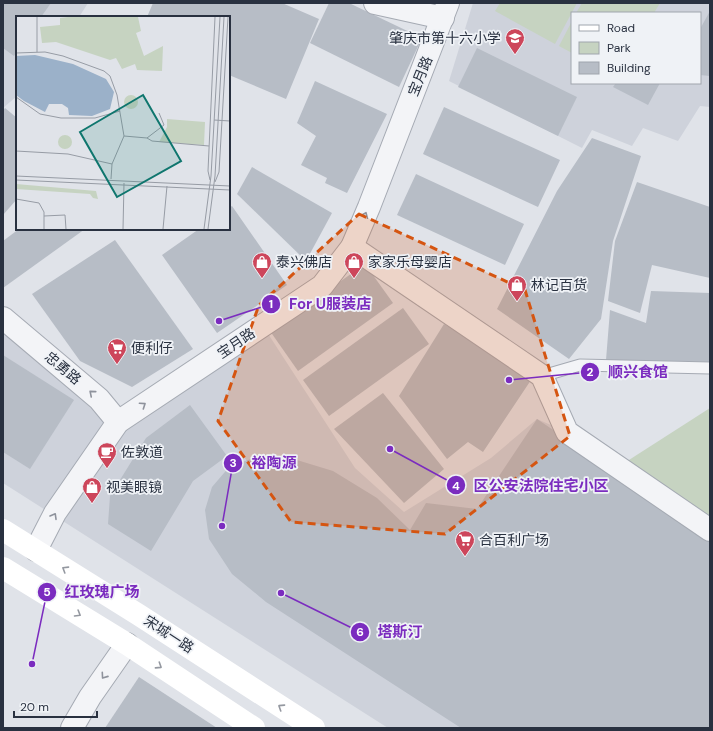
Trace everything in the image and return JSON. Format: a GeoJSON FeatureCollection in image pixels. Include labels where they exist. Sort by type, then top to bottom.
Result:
{"type":"FeatureCollection","features":[{"type":"Feature","properties":{"kind":"main road","name":"宋城一路"},"geometry":{"type":"LineString","coordinates":[[3,530],[139,614],[314,728]]}},
{"type":"Feature","properties":{"kind":"main road"},"geometry":{"type":"LineString","coordinates":[[3,568],[126,644],[254,728]]}},
{"type":"Feature","properties":{"kind":"street"},"geometry":{"type":"LineString","coordinates":[[375,3],[446,11]]}},
{"type":"Feature","properties":{"kind":"street","name":"宝月路"},"geometry":{"type":"LineString","coordinates":[[36,550],[55,513],[118,422],[322,286],[352,247],[446,11]]}},
{"type":"Feature","properties":{"kind":"street"},"geometry":{"type":"LineString","coordinates":[[352,247],[542,376],[567,432],[710,530]]}},
{"type":"Feature","properties":{"kind":"street","name":"忠勇路"},"geometry":{"type":"LineString","coordinates":[[3,318],[99,399],[118,422]]}},
{"type":"Feature","properties":{"kind":"street"},"geometry":{"type":"LineString","coordinates":[[72,728],[90,697],[126,644]]}},
{"type":"Feature","properties":{"kind":"lane"},"geometry":{"type":"LineString","coordinates":[[542,376],[580,365],[710,368]]}},
{"type":"Feature","properties":{"kind":"highlighted area"},"geometry":{"type":"Polygon","coordinates":[[[359,214],[525,290],[570,436],[445,534],[291,522],[218,421],[259,305],[359,214]]]}},
{"type":"Feature","properties":{"kind":"shaded area"},"geometry":{"type":"Polygon","coordinates":[[[3,3],[88,3],[80,16],[16,16],[16,97],[3,108],[3,3]]]}},
{"type":"Feature","properties":{"kind":"shaded area","name":"肇庆市第十六小学"},"geometry":{"type":"Polygon","coordinates":[[[473,3],[710,3],[710,107],[700,106],[678,141],[643,128],[632,146],[592,130],[582,148],[449,81],[473,3]]]}},
{"type":"Feature","properties":{"kind":"shaded area"},"geometry":{"type":"Polygon","coordinates":[[[3,318],[118,422],[263,326],[355,468],[404,512],[491,458],[537,419],[567,432],[710,728],[388,728],[3,483],[3,318]]]}},
{"type":"Feature","properties":{"kind":"green space"},"geometry":{"type":"Polygon","coordinates":[[[500,3],[577,3],[555,44],[495,11],[500,3]]]}},
{"type":"Feature","properties":{"kind":"green space"},"geometry":{"type":"Polygon","coordinates":[[[582,3],[660,3],[655,12],[577,12],[582,3]]]}},
{"type":"Feature","properties":{"kind":"green space"},"geometry":{"type":"Polygon","coordinates":[[[571,23],[571,52],[559,46],[571,23]]]}},
{"type":"Feature","properties":{"kind":"green space"},"geometry":{"type":"Polygon","coordinates":[[[710,408],[710,530],[618,467],[710,408]]]}},
{"type":"Feature","properties":{"kind":"building"},"geometry":{"type":"Polygon","coordinates":[[[3,3],[51,3],[42,16],[16,16],[16,53],[14,56],[3,48],[3,3]]]}},
{"type":"Feature","properties":{"kind":"building"},"geometry":{"type":"Polygon","coordinates":[[[153,3],[282,3],[319,19],[286,99],[230,75],[230,16],[147,16],[153,3]]]}},
{"type":"Feature","properties":{"kind":"building"},"geometry":{"type":"Polygon","coordinates":[[[329,3],[349,3],[422,38],[399,87],[310,43],[329,3]]]}},
{"type":"Feature","properties":{"kind":"building"},"geometry":{"type":"Polygon","coordinates":[[[710,11],[710,76],[701,75],[701,27],[710,11]]]}},
{"type":"Feature","properties":{"kind":"building"},"geometry":{"type":"Polygon","coordinates":[[[477,48],[577,97],[558,136],[458,87],[477,48]]]}},
{"type":"Feature","properties":{"kind":"building"},"geometry":{"type":"Polygon","coordinates":[[[315,81],[387,114],[347,193],[325,183],[327,178],[301,165],[316,136],[297,123],[315,81]]]}},
{"type":"Feature","properties":{"kind":"building"},"geometry":{"type":"Polygon","coordinates":[[[615,84],[659,84],[648,105],[613,87],[615,84]]]}},
{"type":"Feature","properties":{"kind":"building"},"geometry":{"type":"Polygon","coordinates":[[[444,107],[560,160],[538,207],[423,154],[444,107]]]}},
{"type":"Feature","properties":{"kind":"building"},"geometry":{"type":"Polygon","coordinates":[[[5,108],[16,117],[16,200],[3,215],[3,111],[5,108]]]}},
{"type":"Feature","properties":{"kind":"building"},"geometry":{"type":"Polygon","coordinates":[[[592,138],[641,156],[613,241],[601,319],[569,359],[497,309],[557,191],[592,138]]]}},
{"type":"Feature","properties":{"kind":"building"},"geometry":{"type":"Polygon","coordinates":[[[252,167],[332,213],[306,261],[237,194],[252,167]]]}},
{"type":"Feature","properties":{"kind":"building"},"geometry":{"type":"Polygon","coordinates":[[[416,174],[524,224],[505,265],[397,215],[416,174]]]}},
{"type":"Feature","properties":{"kind":"building"},"geometry":{"type":"Polygon","coordinates":[[[637,182],[710,207],[710,278],[652,265],[640,313],[608,301],[615,241],[637,182]]]}},
{"type":"Feature","properties":{"kind":"building"},"geometry":{"type":"Polygon","coordinates":[[[232,206],[287,285],[217,333],[162,255],[198,230],[230,230],[230,207],[232,206]]]}},
{"type":"Feature","properties":{"kind":"building"},"geometry":{"type":"Polygon","coordinates":[[[18,230],[84,230],[3,288],[3,241],[18,230]]]}},
{"type":"Feature","properties":{"kind":"building"},"geometry":{"type":"Polygon","coordinates":[[[115,240],[193,349],[132,387],[80,361],[32,294],[115,240]]]}},
{"type":"Feature","properties":{"kind":"building"},"geometry":{"type":"Polygon","coordinates":[[[365,264],[393,303],[298,371],[270,331],[365,264]]]}},
{"type":"Feature","properties":{"kind":"building"},"geometry":{"type":"Polygon","coordinates":[[[651,291],[710,293],[710,362],[606,360],[610,310],[646,323],[651,291]]]}},
{"type":"Feature","properties":{"kind":"building"},"geometry":{"type":"Polygon","coordinates":[[[403,308],[429,344],[329,416],[303,380],[403,308]]]}},
{"type":"Feature","properties":{"kind":"building"},"geometry":{"type":"Polygon","coordinates":[[[444,324],[533,377],[483,452],[468,442],[447,459],[399,396],[444,324]]]}},
{"type":"Feature","properties":{"kind":"building"},"geometry":{"type":"Polygon","coordinates":[[[3,355],[74,400],[30,469],[3,452],[3,355]]]}},
{"type":"Feature","properties":{"kind":"building"},"geometry":{"type":"Polygon","coordinates":[[[383,393],[444,469],[404,503],[334,429],[383,393]]]}},
{"type":"Feature","properties":{"kind":"building"},"geometry":{"type":"Polygon","coordinates":[[[190,405],[227,456],[193,481],[151,551],[108,524],[110,496],[146,438],[190,405]]]}},
{"type":"Feature","properties":{"kind":"building","name":"合百利广场"},"geometry":{"type":"Polygon","coordinates":[[[537,419],[710,536],[710,728],[461,728],[266,602],[232,574],[209,539],[205,510],[212,487],[230,466],[254,458],[287,457],[333,471],[377,498],[410,530],[426,503],[477,509],[537,419]]]}},
{"type":"Feature","properties":{"kind":"building"},"geometry":{"type":"Polygon","coordinates":[[[139,677],[217,728],[105,728],[139,677]]]}},
{"type":"Feature","properties":{"kind":"place","name":"肇庆市第十六小学"},"geometry":{"type":"Point","coordinates":[515,55]}},
{"type":"Feature","properties":{"kind":"place","name":"泰兴佛店"},"geometry":{"type":"Point","coordinates":[262,279]}},
{"type":"Feature","properties":{"kind":"place","name":"家家乐母婴店"},"geometry":{"type":"Point","coordinates":[354,279]}},
{"type":"Feature","properties":{"kind":"place","name":"林记百货"},"geometry":{"type":"Point","coordinates":[517,302]}},
{"type":"Feature","properties":{"kind":"place","name":"For U服装店"},"geometry":{"type":"Point","coordinates":[219,321]}},
{"type":"Feature","properties":{"kind":"place","name":"便利仔"},"geometry":{"type":"Point","coordinates":[117,365]}},
{"type":"Feature","properties":{"kind":"place","name":"顺兴食馆"},"geometry":{"type":"Point","coordinates":[509,380]}},
{"type":"Feature","properties":{"kind":"place","name":"区公安法院住宅小区"},"geometry":{"type":"Point","coordinates":[390,449]}},
{"type":"Feature","properties":{"kind":"place","name":"佐敦道"},"geometry":{"type":"Point","coordinates":[107,469]}},
{"type":"Feature","properties":{"kind":"place","name":"视美眼镜"},"geometry":{"type":"Point","coordinates":[92,504]}},
{"type":"Feature","properties":{"kind":"place","name":"裕陶源"},"geometry":{"type":"Point","coordinates":[222,526]}},
{"type":"Feature","properties":{"kind":"place","name":"合百利广场"},"geometry":{"type":"Point","coordinates":[465,557]}},
{"type":"Feature","properties":{"kind":"place","name":"塔斯汀"},"geometry":{"type":"Point","coordinates":[281,593]}},
{"type":"Feature","properties":{"kind":"place","name":"红玫瑰广场"},"geometry":{"type":"Point","coordinates":[32,664]}}]}
